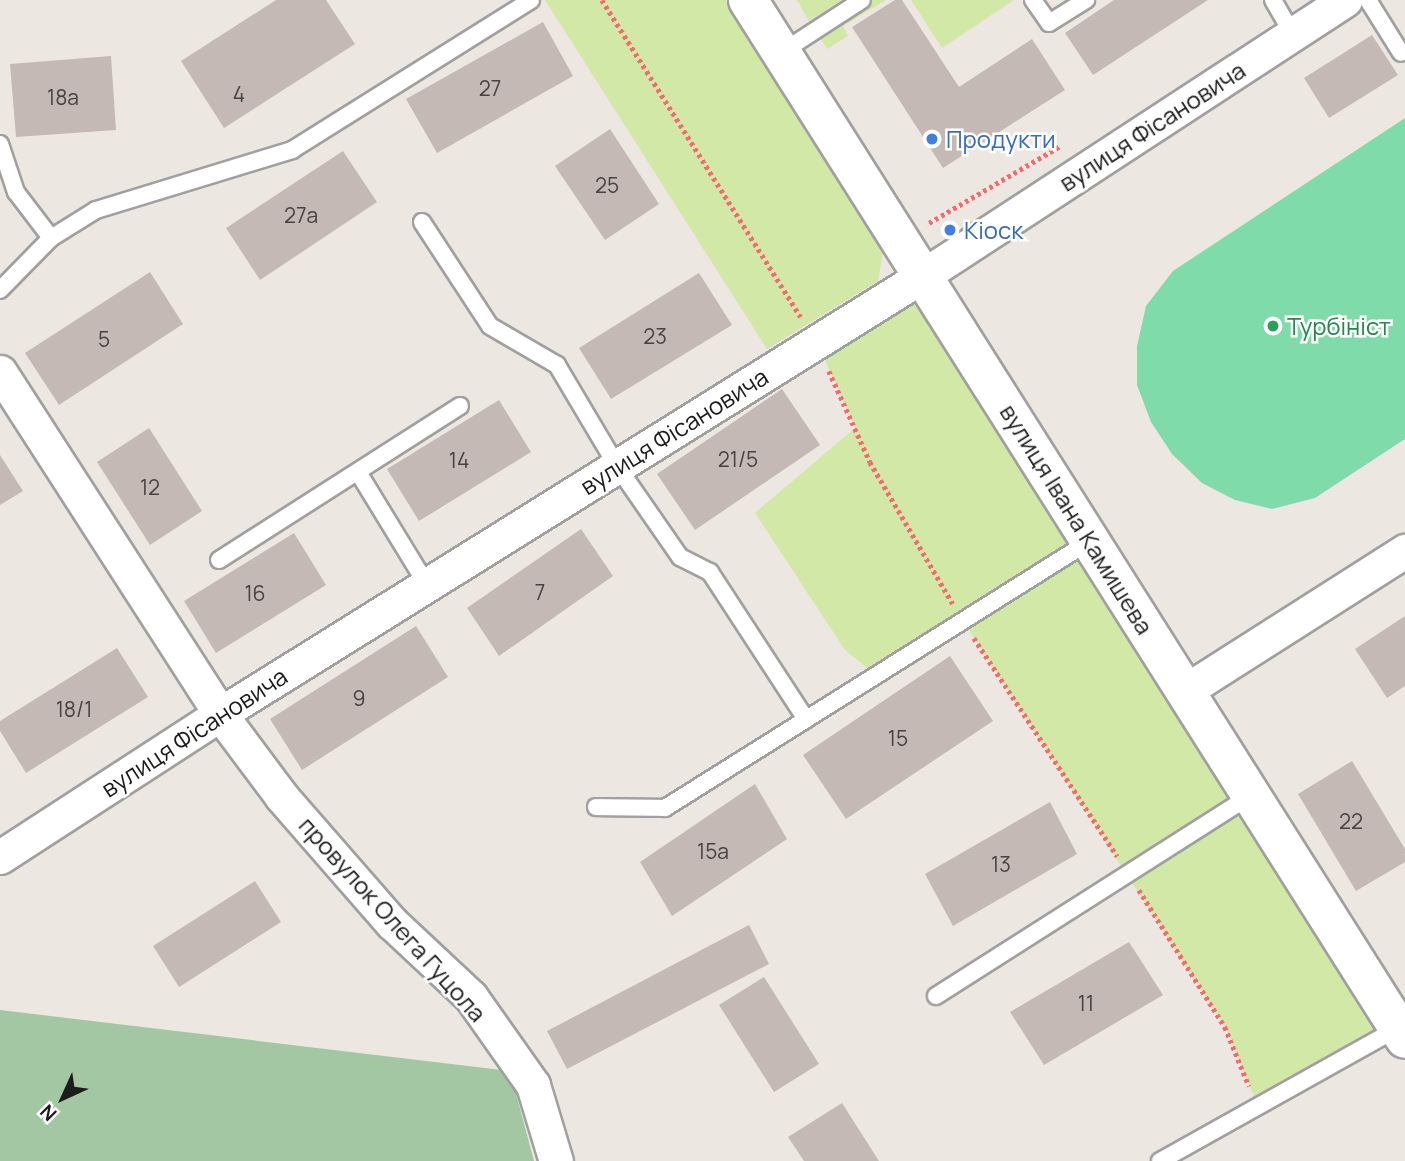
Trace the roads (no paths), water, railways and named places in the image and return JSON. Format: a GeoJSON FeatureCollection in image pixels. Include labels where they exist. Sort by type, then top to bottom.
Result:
{"type":"FeatureCollection","features":[{"type":"Feature","properties":{"kind":"street","name":"вулиця Івана Камишева"},"geometry":{"type":"LineString","coordinates":[[748,0],[1401,1034]]}},
{"type":"Feature","properties":{"kind":"street","name":"вулиця Фісановича"},"geometry":{"type":"LineString","coordinates":[[0,858],[220,713],[924,275],[1345,0]]}},
{"type":"Feature","properties":{"kind":"street","name":"провулок Олега Гуцола"},"geometry":{"type":"LineString","coordinates":[[0,372],[220,713],[282,797],[392,923],[471,998],[533,1085],[556,1161]]}},
{"type":"Feature","properties":{"kind":"street"},"geometry":{"type":"LineString","coordinates":[[1185,691],[1405,551]]}},
{"type":"Feature","properties":{"kind":"lane"},"geometry":{"type":"LineString","coordinates":[[0,290],[51,238],[96,210],[292,150],[531,0]]}},
{"type":"Feature","properties":{"kind":"lane"},"geometry":{"type":"LineString","coordinates":[[782,52],[862,0]]}},
{"type":"Feature","properties":{"kind":"lane"},"geometry":{"type":"LineString","coordinates":[[1033,0],[1049,23],[1086,0]]}},
{"type":"Feature","properties":{"kind":"lane"},"geometry":{"type":"LineString","coordinates":[[1273,0],[1293,34]]}},
{"type":"Feature","properties":{"kind":"lane"},"geometry":{"type":"LineString","coordinates":[[1368,0],[1401,53]]}},
{"type":"Feature","properties":{"kind":"lane"},"geometry":{"type":"LineString","coordinates":[[0,144],[16,192],[51,238]]}},
{"type":"Feature","properties":{"kind":"lane"},"geometry":{"type":"LineString","coordinates":[[422,222],[490,326],[556,365],[617,466],[680,557],[710,572],[806,719]]}},
{"type":"Feature","properties":{"kind":"lane"},"geometry":{"type":"LineString","coordinates":[[219,560],[460,406]]}},
{"type":"Feature","properties":{"kind":"lane"},"geometry":{"type":"LineString","coordinates":[[358,472],[427,585]]}},
{"type":"Feature","properties":{"kind":"lane"},"geometry":{"type":"LineString","coordinates":[[596,807],[665,808],[1090,541]]}},
{"type":"Feature","properties":{"kind":"lane"},"geometry":{"type":"LineString","coordinates":[[936,996],[1251,796]]}},
{"type":"Feature","properties":{"kind":"lane"},"geometry":{"type":"LineString","coordinates":[[1160,1161],[1258,1106],[1401,1034]]}},
{"type":"Feature","properties":{"kind":"place","name":"Продукти"},"geometry":{"type":"Point","coordinates":[932,139]}},
{"type":"Feature","properties":{"kind":"place","name":"Кіоск"},"geometry":{"type":"Point","coordinates":[950,230]}},
{"type":"Feature","properties":{"kind":"place","name":"Турбініст"},"geometry":{"type":"Point","coordinates":[1273,326]}}]}
